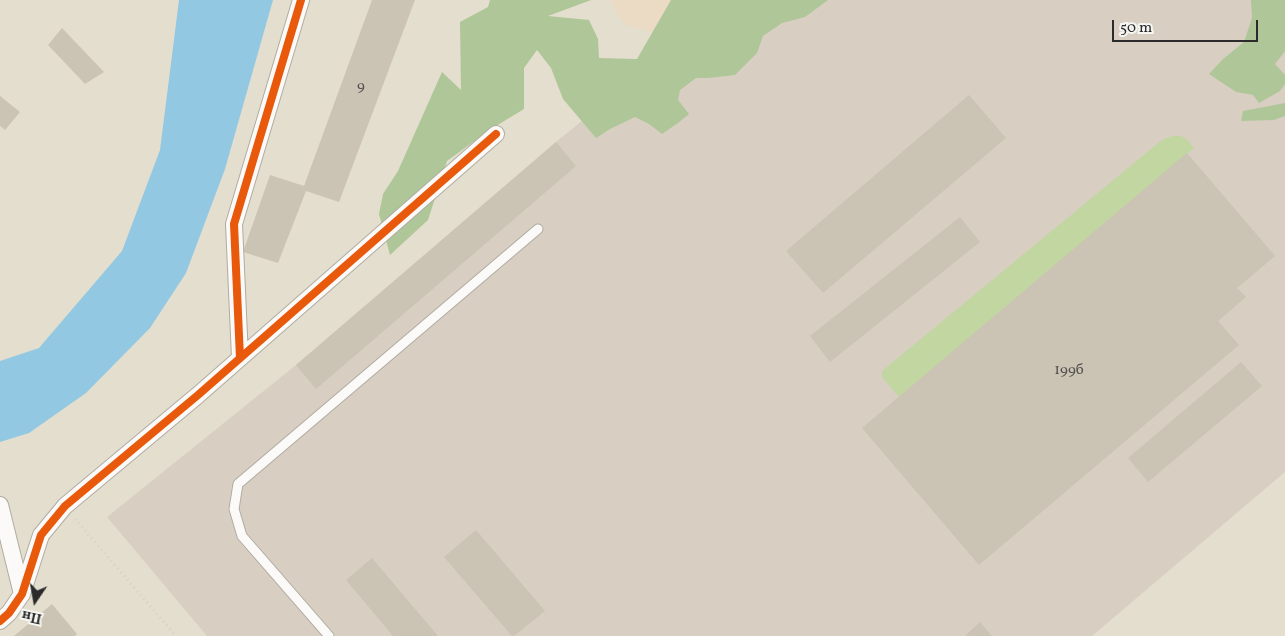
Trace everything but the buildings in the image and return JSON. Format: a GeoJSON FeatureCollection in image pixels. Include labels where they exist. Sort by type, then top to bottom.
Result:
{"type":"FeatureCollection","features":[{"type":"Feature","properties":{"kind":"street"},"geometry":{"type":"LineString","coordinates":[[240,358],[234,224],[301,0]]}},
{"type":"Feature","properties":{"kind":"street"},"geometry":{"type":"LineString","coordinates":[[0,621],[9,613],[22,594],[41,535],[65,506],[198,395],[496,134]]}},
{"type":"Feature","properties":{"kind":"street"},"geometry":{"type":"LineString","coordinates":[[0,505],[22,594]]}},
{"type":"Feature","properties":{"kind":"lane"},"geometry":{"type":"LineString","coordinates":[[329,636],[242,536],[234,509],[238,484],[538,229]]}},
{"type":"Feature","properties":{"kind":"path"},"geometry":{"type":"LineString","coordinates":[[65,506],[176,636]]}},
{"type":"Feature","properties":{"kind":"shaded area"},"geometry":{"type":"Polygon","coordinates":[[[610,0],[731,0],[681,40],[625,25],[610,0]]]}},
{"type":"Feature","properties":{"kind":"shaded area"},"geometry":{"type":"Polygon","coordinates":[[[731,0],[1285,0],[1285,472],[1092,636],[207,636],[107,517],[296,365],[556,142],[731,0]]]}},
{"type":"Feature","properties":{"kind":"green space"},"geometry":{"type":"Polygon","coordinates":[[[490,0],[591,0],[548,16],[589,20],[598,39],[599,58],[637,59],[671,0],[828,0],[805,17],[782,23],[763,36],[757,53],[735,75],[696,78],[680,90],[678,100],[689,114],[662,134],[649,124],[635,117],[596,138],[563,99],[551,68],[537,50],[524,68],[524,109],[491,129],[447,161],[428,220],[390,255],[379,214],[383,194],[398,171],[442,72],[461,90],[460,22],[488,7],[490,0]]]}},
{"type":"Feature","properties":{"kind":"green space"},"geometry":{"type":"Polygon","coordinates":[[[1251,0],[1285,0],[1285,51],[1275,64],[1285,75],[1285,84],[1280,91],[1259,103],[1253,95],[1236,92],[1209,74],[1222,60],[1244,42],[1252,18],[1251,0]]]}},
{"type":"Feature","properties":{"kind":"green space"},"geometry":{"type":"Polygon","coordinates":[[[1285,103],[1285,116],[1274,120],[1241,121],[1243,111],[1285,103]]]}},
{"type":"Feature","properties":{"kind":"green space"},"geometry":{"type":"Polygon","coordinates":[[[1172,136],[1185,138],[1194,148],[899,397],[882,377],[882,371],[1157,144],[1172,136]]]}},
{"type":"Feature","properties":{"kind":"water"},"geometry":{"type":"Polygon","coordinates":[[[179,0],[273,0],[225,169],[186,273],[150,328],[86,393],[29,433],[0,442],[0,361],[39,348],[122,251],[160,150],[179,0]]]}},
{"type":"Feature","properties":{"kind":"cycle path"},"geometry":{"type":"LineString","coordinates":[[240,358],[234,224],[301,0]]}},
{"type":"Feature","properties":{"kind":"cycle path"},"geometry":{"type":"LineString","coordinates":[[0,621],[9,613],[22,594],[41,535],[65,506],[198,395],[496,134]]}}]}
